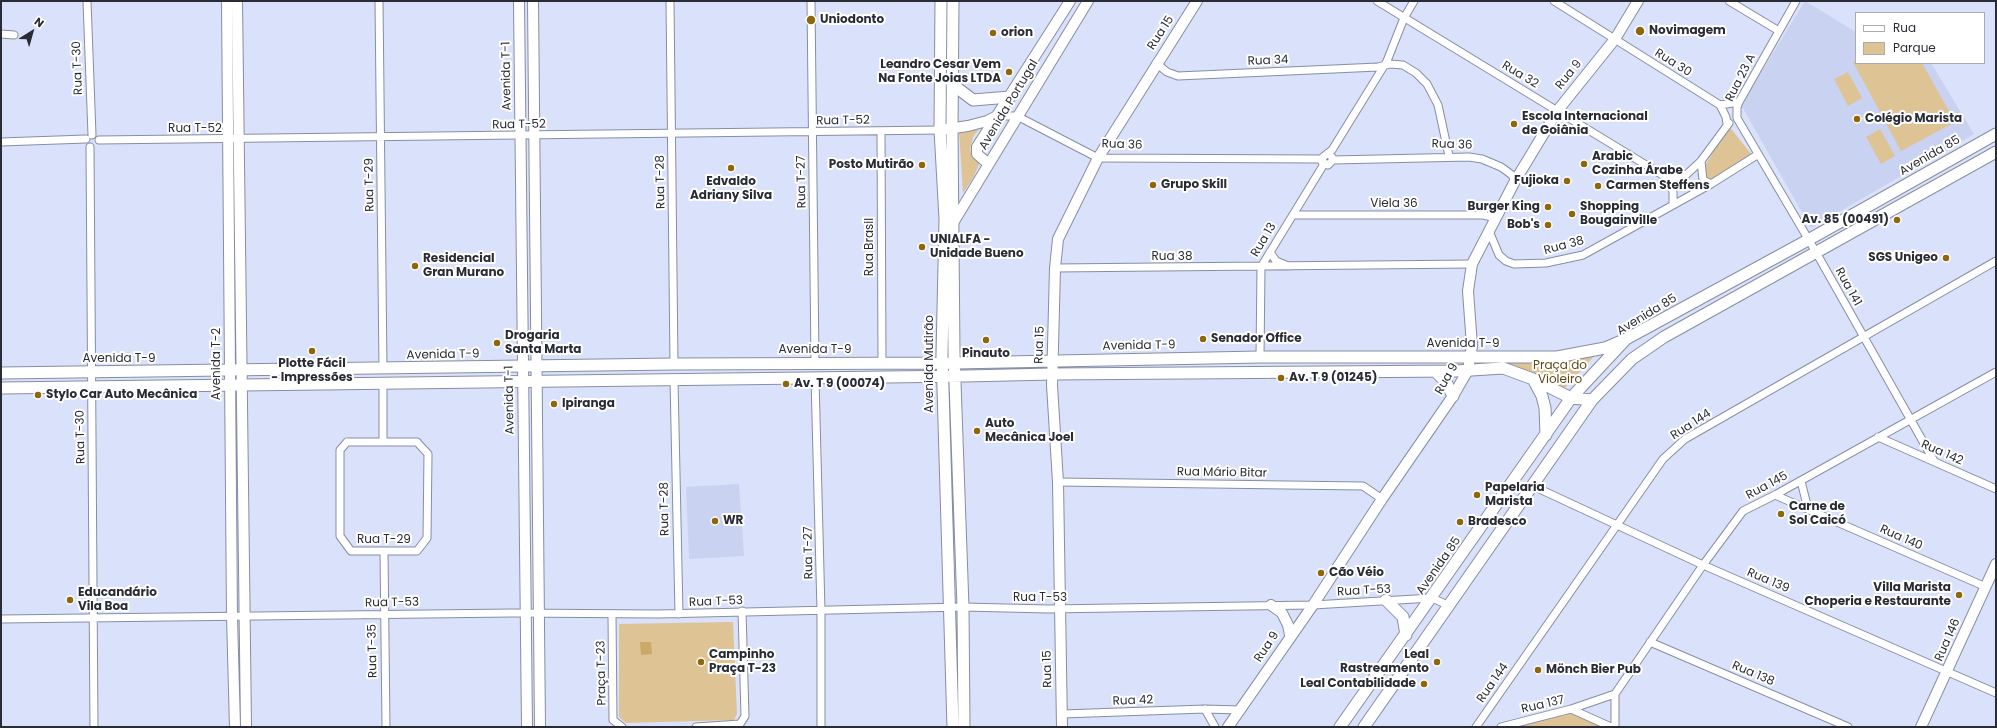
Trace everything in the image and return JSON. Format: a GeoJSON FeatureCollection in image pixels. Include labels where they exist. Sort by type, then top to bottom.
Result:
{"type":"FeatureCollection","features":[{"type":"Feature","properties":{"kind":"main road","name":"Avenida T-2"},"geometry":{"type":"LineString","coordinates":[[227,1],[232,616],[235,727]]}},
{"type":"Feature","properties":{"kind":"main road","name":"Avenida T-2"},"geometry":{"type":"LineString","coordinates":[[237,1],[246,727]]}},
{"type":"Feature","properties":{"kind":"main road","name":"Avenida T-1"},"geometry":{"type":"LineString","coordinates":[[519,1],[527,727]]}},
{"type":"Feature","properties":{"kind":"main road"},"geometry":{"type":"LineString","coordinates":[[533,1],[540,727]]}},
{"type":"Feature","properties":{"kind":"main road","name":"Avenida Mutirão"},"geometry":{"type":"LineString","coordinates":[[941,1],[940,130],[945,219],[942,362],[953,727]]}},
{"type":"Feature","properties":{"kind":"main road","name":"Avenida Mutirão"},"geometry":{"type":"LineString","coordinates":[[953,1],[952,129],[955,363],[963,607],[964,727]]}},
{"type":"Feature","properties":{"kind":"main road","name":"Avenida Portugal"},"geometry":{"type":"LineString","coordinates":[[990,162],[985,161],[977,154],[977,147],[1070,1]]}},
{"type":"Feature","properties":{"kind":"main road","name":"Avenida Portugal"},"geometry":{"type":"LineString","coordinates":[[953,223],[1088,1]]}},
{"type":"Feature","properties":{"kind":"main road","name":"Rua 15"},"geometry":{"type":"LineString","coordinates":[[1062,727],[1058,482],[1052,374],[1055,268],[1058,238],[1098,158],[1197,1]]}},
{"type":"Feature","properties":{"kind":"main road","name":"Rua 9"},"geometry":{"type":"LineString","coordinates":[[1228,727],[1290,635],[1313,605],[1382,499],[1453,396],[1468,370],[1471,357],[1468,291],[1472,264],[1515,181],[1558,110],[1615,39],[1638,1]]}},
{"type":"Feature","properties":{"kind":"main road"},"geometry":{"type":"LineString","coordinates":[[952,84],[973,100],[989,100],[1010,97]]}},
{"type":"Feature","properties":{"kind":"main road","name":"Rua 36"},"geometry":{"type":"LineString","coordinates":[[940,130],[952,129],[987,121],[997,116]]}},
{"type":"Feature","properties":{"kind":"main road","name":"Avenida 85"},"geometry":{"type":"LineString","coordinates":[[1340,727],[1571,398],[1626,339],[1808,240],[1996,134]]}},
{"type":"Feature","properties":{"kind":"main road"},"geometry":{"type":"LineString","coordinates":[[1364,727],[1450,606],[1592,400],[1632,359],[1664,337],[1817,254],[1996,152]]}},
{"type":"Feature","properties":{"kind":"main road","name":"Avenida T-9"},"geometry":{"type":"LineString","coordinates":[[1,373],[242,371],[674,364],[882,362],[955,363],[1260,357],[1557,357],[1605,348],[1626,339]]}},
{"type":"Feature","properties":{"kind":"main road","name":"Avenida T-9"},"geometry":{"type":"LineString","coordinates":[[1,388],[1052,374],[1435,371],[1503,368],[1533,379],[1571,398],[1592,400]]}},
{"type":"Feature","properties":{"kind":"main road"},"geometry":{"type":"LineString","coordinates":[[1435,371],[1446,382],[1453,396]]}},
{"type":"Feature","properties":{"kind":"main road"},"geometry":{"type":"LineString","coordinates":[[1533,379],[1542,396],[1545,408],[1546,435]]}},
{"type":"Feature","properties":{"kind":"main road","name":"Rua 146"},"geometry":{"type":"LineString","coordinates":[[1921,727],[1996,564]]}},
{"type":"Feature","properties":{"kind":"main road"},"geometry":{"type":"LineString","coordinates":[[1386,600],[1403,617],[1406,635]]}},
{"type":"Feature","properties":{"kind":"main road"},"geometry":{"type":"LineString","coordinates":[[1271,605],[1282,613],[1290,635]]}},
{"type":"Feature","properties":{"kind":"street","name":"Rua T-30"},"geometry":{"type":"LineString","coordinates":[[87,1],[89,137]]}},
{"type":"Feature","properties":{"kind":"street","name":"Rua T-29"},"geometry":{"type":"LineString","coordinates":[[379,1],[383,369]]}},
{"type":"Feature","properties":{"kind":"street","name":"Rua T-28"},"geometry":{"type":"LineString","coordinates":[[670,1],[674,364]]}},
{"type":"Feature","properties":{"kind":"street","name":"Rua T-27"},"geometry":{"type":"LineString","coordinates":[[811,1],[815,363]]}},
{"type":"Feature","properties":{"kind":"street","name":"Rua 32"},"geometry":{"type":"LineString","coordinates":[[1377,1],[1669,179]]}},
{"type":"Feature","properties":{"kind":"street","name":"Rua 13"},"geometry":{"type":"LineString","coordinates":[[1260,357],[1261,267],[1326,160],[1387,64],[1404,18],[1414,1]]}},
{"type":"Feature","properties":{"kind":"street","name":"Rua 30"},"geometry":{"type":"LineString","coordinates":[[1554,1],[1720,105]]}},
{"type":"Feature","properties":{"kind":"street"},"geometry":{"type":"LineString","coordinates":[[1729,1],[1779,30]]}},
{"type":"Feature","properties":{"kind":"street","name":"Rua 23 A"},"geometry":{"type":"LineString","coordinates":[[1740,124],[1737,118],[1739,102],[1796,1]]}},
{"type":"Feature","properties":{"kind":"street"},"geometry":{"type":"LineString","coordinates":[[1,34],[14,35]]}},
{"type":"Feature","properties":{"kind":"street","name":"Rua 34"},"geometry":{"type":"LineString","coordinates":[[1156,64],[1167,72],[1178,76],[1370,68],[1387,64]]}},
{"type":"Feature","properties":{"kind":"street"},"geometry":{"type":"LineString","coordinates":[[1387,64],[1403,65],[1416,73],[1427,84],[1438,105],[1449,156]]}},
{"type":"Feature","properties":{"kind":"street"},"geometry":{"type":"LineString","coordinates":[[1673,205],[1674,192],[1669,179],[1687,174],[1701,161],[1727,124],[1726,117],[1720,105],[1739,102]]}},
{"type":"Feature","properties":{"kind":"street","name":"Rua 36"},"geometry":{"type":"LineString","coordinates":[[997,116],[1017,116],[1098,158],[1326,160],[1449,156],[1469,157],[1488,161],[1512,175],[1515,181]]}},
{"type":"Feature","properties":{"kind":"street","name":"Rua 23 A"},"geometry":{"type":"LineString","coordinates":[[1727,124],[1733,122],[1740,124]]}},
{"type":"Feature","properties":{"kind":"street","name":"Rua 141"},"geometry":{"type":"LineString","coordinates":[[1740,124],[1817,254],[1934,461]]}},
{"type":"Feature","properties":{"kind":"street","name":"Rua T-52"},"geometry":{"type":"LineString","coordinates":[[99,140],[881,132],[940,130]]}},
{"type":"Feature","properties":{"kind":"street","name":"Rua Brasil"},"geometry":{"type":"LineString","coordinates":[[881,132],[882,362]]}},
{"type":"Feature","properties":{"kind":"street"},"geometry":{"type":"LineString","coordinates":[[1,142],[96,136],[99,140],[95,147],[90,147],[88,145],[89,137]]}},
{"type":"Feature","properties":{"kind":"street","name":"Rua T-30"},"geometry":{"type":"LineString","coordinates":[[90,147],[94,727]]}},
{"type":"Feature","properties":{"kind":"street","name":"Rua 38"},"geometry":{"type":"LineString","coordinates":[[1489,231],[1494,247],[1506,261],[1514,264],[1546,263],[1583,255],[1712,184],[1757,155]]}},
{"type":"Feature","properties":{"kind":"street"},"geometry":{"type":"LineString","coordinates":[[1701,161],[1703,180],[1712,184]]}},
{"type":"Feature","properties":{"kind":"street","name":"Viela 36"},"geometry":{"type":"LineString","coordinates":[[1293,215],[1483,215],[1496,218]]}},
{"type":"Feature","properties":{"kind":"street"},"geometry":{"type":"LineString","coordinates":[[1270,252],[1276,261],[1290,267]]}},
{"type":"Feature","properties":{"kind":"street","name":"Rua 144"},"geometry":{"type":"LineString","coordinates":[[1476,727],[1663,459],[1686,440],[1863,336],[1996,261]]}},
{"type":"Feature","properties":{"kind":"street","name":"Rua 38"},"geometry":{"type":"LineString","coordinates":[[1055,268],[1290,267],[1472,264]]}},
{"type":"Feature","properties":{"kind":"street","name":"Rua 145"},"geometry":{"type":"LineString","coordinates":[[1615,694],[1703,565],[1742,511],[1775,495],[1996,372]]}},
{"type":"Feature","properties":{"kind":"street","name":"Rua T-27"},"geometry":{"type":"LineString","coordinates":[[815,378],[821,611],[821,727]]}},
{"type":"Feature","properties":{"kind":"street","name":"Rua T-28"},"geometry":{"type":"LineString","coordinates":[[674,380],[679,614]]}},
{"type":"Feature","properties":{"kind":"street"},"geometry":{"type":"LineString","coordinates":[[383,384],[383,442]]}},
{"type":"Feature","properties":{"kind":"street","name":"Rua 142"},"geometry":{"type":"LineString","coordinates":[[1878,437],[1996,489]]}},
{"type":"Feature","properties":{"kind":"street","name":"Rua T-29"},"geometry":{"type":"LineString","coordinates":[[347,442],[416,442],[428,454],[427,538],[417,551],[384,551],[351,551],[340,536],[340,450],[347,442]]}},
{"type":"Feature","properties":{"kind":"street"},"geometry":{"type":"LineString","coordinates":[[1801,480],[1808,509]]}},
{"type":"Feature","properties":{"kind":"street","name":"Rua Mário Bitar"},"geometry":{"type":"LineString","coordinates":[[1058,482],[1363,486],[1382,499]]}},
{"type":"Feature","properties":{"kind":"street","name":"Rua 139"},"geometry":{"type":"LineString","coordinates":[[1533,486],[1616,526],[1703,565],[1996,693]]}},
{"type":"Feature","properties":{"kind":"street","name":"Rua 140"},"geometry":{"type":"LineString","coordinates":[[1775,495],[1986,587]]}},
{"type":"Feature","properties":{"kind":"street","name":"Rua T-35"},"geometry":{"type":"LineString","coordinates":[[384,551],[383,614],[386,727]]}},
{"type":"Feature","properties":{"kind":"street"},"geometry":{"type":"LineString","coordinates":[[1432,598],[1450,606]]}},
{"type":"Feature","properties":{"kind":"street","name":"Rua T-53"},"geometry":{"type":"LineString","coordinates":[[1,619],[526,613],[612,615],[950,607],[1060,609],[1313,605],[1432,598]]}},
{"type":"Feature","properties":{"kind":"street"},"geometry":{"type":"LineString","coordinates":[[696,727],[740,724],[745,716],[742,612]]}},
{"type":"Feature","properties":{"kind":"street","name":"Praça T-23"},"geometry":{"type":"LineString","coordinates":[[612,615],[613,720],[622,727]]}},
{"type":"Feature","properties":{"kind":"street","name":"Rua 138"},"geometry":{"type":"LineString","coordinates":[[1650,642],[1848,727]]}},
{"type":"Feature","properties":{"kind":"street"},"geometry":{"type":"LineString","coordinates":[[1571,709],[1615,694],[1615,727]]}},
{"type":"Feature","properties":{"kind":"street"},"geometry":{"type":"LineString","coordinates":[[1205,709],[1214,727]]}},
{"type":"Feature","properties":{"kind":"street","name":"Rua 42"},"geometry":{"type":"LineString","coordinates":[[1062,714],[1205,709],[1240,710]]}},
{"type":"Feature","properties":{"kind":"street","name":"Rua 137"},"geometry":{"type":"LineString","coordinates":[[1501,727],[1571,709],[1611,727]]}},
{"type":"Feature","properties":{"kind":"shaded area","name":"Colégio Marista"},"geometry":{"type":"Polygon","coordinates":[[[1805,1],[1855,31],[1855,64],[1932,64],[1974,134],[1811,228],[1741,105],[1805,1]]]}},
{"type":"Feature","properties":{"kind":"shaded area","name":"WR"},"geometry":{"type":"Polygon","coordinates":[[[739,484],[744,556],[689,559],[686,487],[739,484]]]}},
{"type":"Feature","properties":{"kind":"shaded area"},"geometry":{"type":"Polygon","coordinates":[[[640,642],[651,642],[652,654],[641,655],[640,642]]]}},
{"type":"Feature","properties":{"kind":"green space"},"geometry":{"type":"Polygon","coordinates":[[[1855,61],[1855,64],[1923,64],[1955,122],[1901,151],[1853,62],[1855,61]]]}},
{"type":"Feature","properties":{"kind":"green space"},"geometry":{"type":"Polygon","coordinates":[[[1848,72],[1862,98],[1848,106],[1834,79],[1848,72]]]}},
{"type":"Feature","properties":{"kind":"green space"},"geometry":{"type":"Polygon","coordinates":[[[983,124],[973,137],[970,149],[972,156],[980,162],[974,176],[963,193],[959,130],[983,124]]]}},
{"type":"Feature","properties":{"kind":"green space"},"geometry":{"type":"Polygon","coordinates":[[[1728,125],[1752,155],[1709,181],[1704,178],[1704,168],[1728,125]]]}},
{"type":"Feature","properties":{"kind":"green space"},"geometry":{"type":"Polygon","coordinates":[[[1880,129],[1895,156],[1881,164],[1866,137],[1880,129]]]}},
{"type":"Feature","properties":{"kind":"green space","name":"Praça do Violeiro"},"geometry":{"type":"Polygon","coordinates":[[[1598,352],[1563,390],[1516,366],[1487,365],[1488,361],[1598,352]]]}},
{"type":"Feature","properties":{"kind":"green space"},"geometry":{"type":"Polygon","coordinates":[[[733,622],[737,714],[734,720],[626,723],[619,717],[619,624],[733,622]]]}},
{"type":"Feature","properties":{"kind":"green space"},"geometry":{"type":"Polygon","coordinates":[[[1571,711],[1606,727],[1514,727],[1571,711]]]}},
{"type":"Feature","properties":{"kind":"place","name":"Uniodonto"},"geometry":{"type":"Point","coordinates":[811,20]}},
{"type":"Feature","properties":{"kind":"place","name":"Novimagem"},"geometry":{"type":"Point","coordinates":[1640,31]}},
{"type":"Feature","properties":{"kind":"place","name":"orion"},"geometry":{"type":"Point","coordinates":[993,33]}},
{"type":"Feature","properties":{"kind":"place","name":"Leandro Cesar Vem Na Fonte Joias LTDA"},"geometry":{"type":"Point","coordinates":[1009,72]}},
{"type":"Feature","properties":{"kind":"place","name":"Colégio Marista"},"geometry":{"type":"Point","coordinates":[1857,119]}},
{"type":"Feature","properties":{"kind":"place","name":"Escola Internacional de Goiânia"},"geometry":{"type":"Point","coordinates":[1514,124]}},
{"type":"Feature","properties":{"kind":"place","name":"Arabic Cozinha Árabe"},"geometry":{"type":"Point","coordinates":[1584,164]}},
{"type":"Feature","properties":{"kind":"place","name":"Posto Mutirão"},"geometry":{"type":"Point","coordinates":[922,165]}},
{"type":"Feature","properties":{"kind":"place","name":"Edvaldo Adriany Silva"},"geometry":{"type":"Point","coordinates":[731,168]}},
{"type":"Feature","properties":{"kind":"place","name":"Fujioka"},"geometry":{"type":"Point","coordinates":[1567,181]}},
{"type":"Feature","properties":{"kind":"place","name":"Grupo Skill"},"geometry":{"type":"Point","coordinates":[1153,185]}},
{"type":"Feature","properties":{"kind":"place","name":"Carmen Steffens"},"geometry":{"type":"Point","coordinates":[1598,186]}},
{"type":"Feature","properties":{"kind":"place","name":"Burger King"},"geometry":{"type":"Point","coordinates":[1548,207]}},
{"type":"Feature","properties":{"kind":"place","name":"Shopping Bougainville"},"geometry":{"type":"Point","coordinates":[1572,214]}},
{"type":"Feature","properties":{"kind":"place","name":"Av. 85 (00491)"},"geometry":{"type":"Point","coordinates":[1897,220]}},
{"type":"Feature","properties":{"kind":"place","name":"Bob's"},"geometry":{"type":"Point","coordinates":[1548,225]}},
{"type":"Feature","properties":{"kind":"place","name":"UNIALFA - Unidade Bueno"},"geometry":{"type":"Point","coordinates":[922,247]}},
{"type":"Feature","properties":{"kind":"place","name":"SGS Unigeo"},"geometry":{"type":"Point","coordinates":[1946,258]}},
{"type":"Feature","properties":{"kind":"place","name":"Residencial Gran Murano"},"geometry":{"type":"Point","coordinates":[415,266]}},
{"type":"Feature","properties":{"kind":"place","name":"Senador Office"},"geometry":{"type":"Point","coordinates":[1203,339]}},
{"type":"Feature","properties":{"kind":"place","name":"Pinauto"},"geometry":{"type":"Point","coordinates":[986,340]}},
{"type":"Feature","properties":{"kind":"place","name":"Drogaria Santa Marta"},"geometry":{"type":"Point","coordinates":[497,343]}},
{"type":"Feature","properties":{"kind":"place","name":"Plotte Fácil - Impressões"},"geometry":{"type":"Point","coordinates":[312,351]}},
{"type":"Feature","properties":{"kind":"place","name":"Av. T 9 (01245)"},"geometry":{"type":"Point","coordinates":[1281,378]}},
{"type":"Feature","properties":{"kind":"place","name":"Av. T 9 (00074)"},"geometry":{"type":"Point","coordinates":[786,384]}},
{"type":"Feature","properties":{"kind":"place","name":"Stylo Car Auto Mecânica"},"geometry":{"type":"Point","coordinates":[38,395]}},
{"type":"Feature","properties":{"kind":"place","name":"Ipiranga"},"geometry":{"type":"Point","coordinates":[554,404]}},
{"type":"Feature","properties":{"kind":"place","name":"Auto Mecânica Joel"},"geometry":{"type":"Point","coordinates":[977,431]}},
{"type":"Feature","properties":{"kind":"place","name":"Papelaria Marista"},"geometry":{"type":"Point","coordinates":[1477,495]}},
{"type":"Feature","properties":{"kind":"place","name":"Carne de Sol Caicó"},"geometry":{"type":"Point","coordinates":[1781,514]}},
{"type":"Feature","properties":{"kind":"place","name":"WR"},"geometry":{"type":"Point","coordinates":[715,521]}},
{"type":"Feature","properties":{"kind":"place","name":"Bradesco"},"geometry":{"type":"Point","coordinates":[1460,522]}},
{"type":"Feature","properties":{"kind":"place","name":"Cão Véio"},"geometry":{"type":"Point","coordinates":[1321,573]}},
{"type":"Feature","properties":{"kind":"place","name":"Villa Marista Choperia e Restaurante"},"geometry":{"type":"Point","coordinates":[1959,595]}},
{"type":"Feature","properties":{"kind":"place","name":"Educandário Vila Boa"},"geometry":{"type":"Point","coordinates":[70,600]}},
{"type":"Feature","properties":{"kind":"place","name":"Campinho Praça T-23"},"geometry":{"type":"Point","coordinates":[701,662]}},
{"type":"Feature","properties":{"kind":"place","name":"Leal Rastreamento"},"geometry":{"type":"Point","coordinates":[1437,662]}},
{"type":"Feature","properties":{"kind":"place","name":"Mönch Bier Pub"},"geometry":{"type":"Point","coordinates":[1538,670]}},
{"type":"Feature","properties":{"kind":"place","name":"Leal Contabilidade"},"geometry":{"type":"Point","coordinates":[1424,684]}}]}
